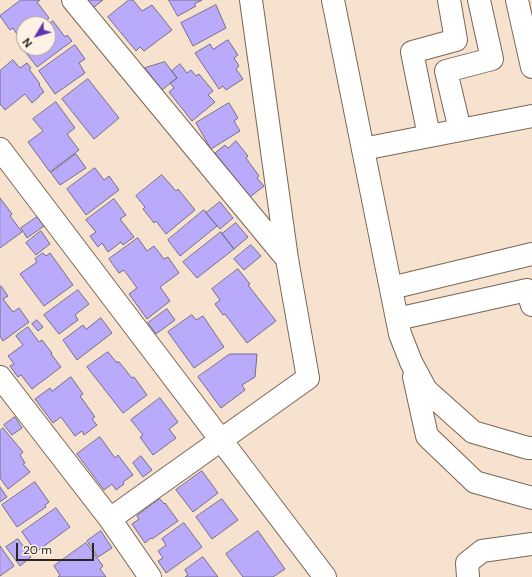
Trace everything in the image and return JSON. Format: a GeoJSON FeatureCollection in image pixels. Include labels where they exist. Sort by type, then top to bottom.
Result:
{"type":"FeatureCollection","features":[{"type":"Feature","properties":{"kind":"street"},"geometry":{"type":"LineString","coordinates":[[73,0],[287,259]]}},
{"type":"Feature","properties":{"kind":"street"},"geometry":{"type":"LineString","coordinates":[[110,519],[308,378],[287,259],[251,0]]}},
{"type":"Feature","properties":{"kind":"street"},"geometry":{"type":"LineString","coordinates":[[333,0],[400,334],[411,362],[426,390],[473,432],[532,448]]}},
{"type":"Feature","properties":{"kind":"street"},"geometry":{"type":"LineString","coordinates":[[429,136],[412,52],[456,40],[449,0]]}},
{"type":"Feature","properties":{"kind":"street"},"geometry":{"type":"LineString","coordinates":[[460,130],[446,71],[492,59],[479,0]]}},
{"type":"Feature","properties":{"kind":"street"},"geometry":{"type":"LineString","coordinates":[[517,0],[529,36],[532,67]]}},
{"type":"Feature","properties":{"kind":"street"},"geometry":{"type":"LineString","coordinates":[[363,149],[532,116]]}},
{"type":"Feature","properties":{"kind":"street"},"geometry":{"type":"LineString","coordinates":[[0,149],[325,577]]}},
{"type":"Feature","properties":{"kind":"street"},"geometry":{"type":"LineString","coordinates":[[391,288],[532,254]]}},
{"type":"Feature","properties":{"kind":"street"},"geometry":{"type":"LineString","coordinates":[[397,319],[527,290],[532,305]]}},
{"type":"Feature","properties":{"kind":"street"},"geometry":{"type":"LineString","coordinates":[[411,362],[427,436],[476,482],[532,498]]}},
{"type":"Feature","properties":{"kind":"street"},"geometry":{"type":"LineString","coordinates":[[0,376],[110,519],[150,577]]}},
{"type":"Feature","properties":{"kind":"street"},"geometry":{"type":"LineString","coordinates":[[468,577],[467,563],[482,551],[532,544]]}},
{"type":"Feature","properties":{"kind":"building"},"geometry":{"type":"Polygon","coordinates":[[[21,0],[40,0],[37,2],[48,16],[16,16],[16,33],[13,28],[10,30],[0,16],[21,0]]]}},
{"type":"Feature","properties":{"kind":"building"},"geometry":{"type":"Polygon","coordinates":[[[88,0],[103,0],[94,7],[88,0]]]}},
{"type":"Feature","properties":{"kind":"building"},"geometry":{"type":"Polygon","coordinates":[[[129,0],[133,0],[142,11],[152,5],[172,30],[144,51],[140,47],[136,51],[108,17],[129,0]]]}},
{"type":"Feature","properties":{"kind":"building"},"geometry":{"type":"Polygon","coordinates":[[[169,0],[202,0],[194,4],[196,6],[178,16],[169,0]]]}},
{"type":"Feature","properties":{"kind":"building"},"geometry":{"type":"Polygon","coordinates":[[[216,5],[226,28],[193,46],[181,23],[216,5]]]}},
{"type":"Feature","properties":{"kind":"building"},"geometry":{"type":"Polygon","coordinates":[[[56,25],[65,37],[67,35],[72,41],[56,53],[56,25]]]}},
{"type":"Feature","properties":{"kind":"building"},"geometry":{"type":"Polygon","coordinates":[[[228,40],[238,55],[234,58],[239,66],[236,69],[243,79],[226,90],[223,86],[219,89],[195,53],[210,44],[213,49],[228,40]]]}},
{"type":"Feature","properties":{"kind":"building"},"geometry":{"type":"Polygon","coordinates":[[[75,45],[85,59],[79,63],[85,73],[55,94],[39,71],[75,45]]]}},
{"type":"Feature","properties":{"kind":"building"},"geometry":{"type":"Polygon","coordinates":[[[28,56],[52,56],[37,67],[28,56]]]}},
{"type":"Feature","properties":{"kind":"building"},"geometry":{"type":"Polygon","coordinates":[[[13,60],[20,68],[27,63],[31,68],[29,69],[44,92],[32,103],[25,94],[5,110],[0,104],[0,71],[13,60]]]}},
{"type":"Feature","properties":{"kind":"building"},"geometry":{"type":"Polygon","coordinates":[[[165,62],[177,78],[162,90],[145,68],[165,62]]]}},
{"type":"Feature","properties":{"kind":"building"},"geometry":{"type":"Polygon","coordinates":[[[180,64],[187,73],[191,70],[196,76],[199,74],[213,91],[208,95],[215,102],[192,121],[169,92],[174,88],[170,83],[177,78],[172,71],[180,64]]]}},
{"type":"Feature","properties":{"kind":"building"},"geometry":{"type":"Polygon","coordinates":[[[88,79],[119,118],[94,139],[62,99],[88,79]]]}},
{"type":"Feature","properties":{"kind":"building"},"geometry":{"type":"Polygon","coordinates":[[[56,102],[75,128],[67,134],[79,150],[50,172],[28,142],[43,131],[33,119],[56,102]]]}},
{"type":"Feature","properties":{"kind":"building"},"geometry":{"type":"Polygon","coordinates":[[[229,103],[238,118],[234,121],[240,131],[211,149],[196,123],[229,103]]]}},
{"type":"Feature","properties":{"kind":"building"},"geometry":{"type":"Polygon","coordinates":[[[236,141],[248,156],[246,158],[259,176],[257,178],[264,186],[250,197],[215,153],[225,145],[228,148],[236,141]]]}},
{"type":"Feature","properties":{"kind":"building"},"geometry":{"type":"Polygon","coordinates":[[[76,154],[86,168],[60,185],[51,173],[76,154]]]}},
{"type":"Feature","properties":{"kind":"building"},"geometry":{"type":"Polygon","coordinates":[[[95,168],[104,180],[109,176],[119,190],[86,215],[67,189],[95,168]]]}},
{"type":"Feature","properties":{"kind":"building"},"geometry":{"type":"Polygon","coordinates":[[[162,175],[176,191],[178,189],[195,210],[166,234],[156,221],[154,223],[143,209],[145,207],[136,196],[162,175]]]}},
{"type":"Feature","properties":{"kind":"building"},"geometry":{"type":"Polygon","coordinates":[[[0,198],[12,214],[10,216],[22,232],[0,248],[0,198]]]}},
{"type":"Feature","properties":{"kind":"building"},"geometry":{"type":"Polygon","coordinates":[[[114,199],[126,215],[120,219],[134,237],[123,245],[121,242],[108,252],[102,243],[98,247],[90,236],[96,232],[86,220],[114,199]]]}},
{"type":"Feature","properties":{"kind":"building"},"geometry":{"type":"Polygon","coordinates":[[[220,202],[233,218],[220,229],[206,213],[220,202]]]}},
{"type":"Feature","properties":{"kind":"building"},"geometry":{"type":"Polygon","coordinates":[[[204,210],[217,226],[180,256],[168,240],[204,210]]]}},
{"type":"Feature","properties":{"kind":"building"},"geometry":{"type":"Polygon","coordinates":[[[37,217],[44,226],[27,238],[21,228],[37,217]]]}},
{"type":"Feature","properties":{"kind":"building"},"geometry":{"type":"Polygon","coordinates":[[[236,223],[248,237],[234,249],[222,234],[236,223]]]}},
{"type":"Feature","properties":{"kind":"building"},"geometry":{"type":"Polygon","coordinates":[[[41,231],[50,244],[36,255],[26,243],[41,231]]]}},
{"type":"Feature","properties":{"kind":"building"},"geometry":{"type":"Polygon","coordinates":[[[221,232],[234,249],[197,278],[183,262],[221,232]]]}},
{"type":"Feature","properties":{"kind":"building"},"geometry":{"type":"Polygon","coordinates":[[[138,238],[147,251],[154,246],[164,259],[168,257],[179,273],[160,287],[170,301],[147,319],[129,294],[137,288],[124,270],[119,273],[109,259],[138,238]]]}},
{"type":"Feature","properties":{"kind":"building"},"geometry":{"type":"Polygon","coordinates":[[[251,245],[261,256],[244,270],[234,259],[251,245]]]}},
{"type":"Feature","properties":{"kind":"building"},"geometry":{"type":"Polygon","coordinates":[[[43,253],[46,256],[50,253],[73,285],[44,306],[20,274],[37,262],[35,259],[43,253]]]}},
{"type":"Feature","properties":{"kind":"building"},"geometry":{"type":"Polygon","coordinates":[[[238,269],[250,284],[248,285],[276,321],[247,343],[225,314],[223,315],[215,304],[220,300],[212,289],[238,269]]]}},
{"type":"Feature","properties":{"kind":"building"},"geometry":{"type":"Polygon","coordinates":[[[1,286],[8,296],[3,299],[13,312],[19,308],[29,322],[3,341],[0,336],[1,286]]]}},
{"type":"Feature","properties":{"kind":"building"},"geometry":{"type":"Polygon","coordinates":[[[78,290],[89,304],[75,315],[78,320],[59,334],[44,315],[78,290]]]}},
{"type":"Feature","properties":{"kind":"building"},"geometry":{"type":"Polygon","coordinates":[[[167,309],[175,320],[156,334],[148,323],[167,309]]]}},
{"type":"Feature","properties":{"kind":"building"},"geometry":{"type":"Polygon","coordinates":[[[192,315],[196,320],[203,316],[224,347],[194,368],[168,332],[192,315]]]}},
{"type":"Feature","properties":{"kind":"building"},"geometry":{"type":"Polygon","coordinates":[[[101,318],[112,333],[77,360],[63,340],[83,325],[86,329],[101,318]]]}},
{"type":"Feature","properties":{"kind":"building"},"geometry":{"type":"Polygon","coordinates":[[[37,320],[43,327],[38,331],[32,324],[37,320]]]}},
{"type":"Feature","properties":{"kind":"building"},"geometry":{"type":"Polygon","coordinates":[[[28,327],[39,342],[42,340],[61,367],[32,389],[21,375],[18,377],[10,366],[14,364],[8,356],[23,345],[16,336],[28,327]]]}},
{"type":"Feature","properties":{"kind":"building"},"geometry":{"type":"Polygon","coordinates":[[[108,352],[116,362],[119,362],[132,378],[134,377],[147,395],[123,413],[87,367],[108,352]]]}},
{"type":"Feature","properties":{"kind":"building"},"geometry":{"type":"Polygon","coordinates":[[[230,354],[257,354],[255,377],[242,385],[245,390],[221,408],[198,377],[230,354]]]}},
{"type":"Feature","properties":{"kind":"building"},"geometry":{"type":"Polygon","coordinates":[[[71,377],[83,394],[80,396],[95,417],[92,419],[97,425],[84,435],[82,431],[75,436],[61,417],[53,423],[35,399],[50,388],[52,391],[71,377]]]}},
{"type":"Feature","properties":{"kind":"building"},"geometry":{"type":"Polygon","coordinates":[[[160,398],[178,422],[169,429],[176,438],[153,455],[140,437],[143,435],[131,420],[160,398]]]}},
{"type":"Feature","properties":{"kind":"building"},"geometry":{"type":"Polygon","coordinates":[[[15,417],[22,428],[12,435],[4,425],[15,417]]]}},
{"type":"Feature","properties":{"kind":"building"},"geometry":{"type":"Polygon","coordinates":[[[3,428],[23,452],[20,455],[25,463],[23,464],[30,472],[8,489],[0,478],[0,431],[3,428]]]}},
{"type":"Feature","properties":{"kind":"building"},"geometry":{"type":"Polygon","coordinates":[[[100,437],[115,458],[118,455],[133,475],[123,482],[124,484],[116,490],[112,484],[104,490],[77,454],[100,437]]]}},
{"type":"Feature","properties":{"kind":"building"},"geometry":{"type":"Polygon","coordinates":[[[141,456],[152,470],[143,477],[133,463],[141,456]]]}},
{"type":"Feature","properties":{"kind":"building"},"geometry":{"type":"Polygon","coordinates":[[[202,471],[218,493],[193,512],[176,490],[202,471]]]}},
{"type":"Feature","properties":{"kind":"building"},"geometry":{"type":"Polygon","coordinates":[[[35,482],[49,502],[45,505],[46,507],[17,527],[2,505],[35,482]]]}},
{"type":"Feature","properties":{"kind":"building"},"geometry":{"type":"Polygon","coordinates":[[[0,487],[7,497],[0,502],[0,487]]]}},
{"type":"Feature","properties":{"kind":"building"},"geometry":{"type":"Polygon","coordinates":[[[160,499],[164,504],[165,503],[178,521],[145,543],[132,524],[139,519],[137,516],[160,499]]]}},
{"type":"Feature","properties":{"kind":"building"},"geometry":{"type":"Polygon","coordinates":[[[222,499],[238,520],[212,539],[196,517],[222,499]]]}},
{"type":"Feature","properties":{"kind":"building"},"geometry":{"type":"Polygon","coordinates":[[[56,508],[70,527],[36,552],[22,532],[56,508]]]}},
{"type":"Feature","properties":{"kind":"building"},"geometry":{"type":"Polygon","coordinates":[[[184,523],[202,547],[166,573],[158,561],[163,558],[158,551],[166,545],[162,539],[184,523]]]}},
{"type":"Feature","properties":{"kind":"building"},"geometry":{"type":"Polygon","coordinates":[[[101,531],[112,548],[98,557],[87,541],[101,531]]]}},
{"type":"Feature","properties":{"kind":"building"},"geometry":{"type":"Polygon","coordinates":[[[258,531],[285,569],[273,577],[243,577],[226,554],[258,531]]]}},
{"type":"Feature","properties":{"kind":"building"},"geometry":{"type":"Polygon","coordinates":[[[18,539],[31,557],[20,566],[6,547],[18,539]]]}},
{"type":"Feature","properties":{"kind":"building"},"geometry":{"type":"Polygon","coordinates":[[[86,543],[103,566],[100,569],[106,577],[58,577],[60,575],[54,566],[86,543]]]}},
{"type":"Feature","properties":{"kind":"building"},"geometry":{"type":"Polygon","coordinates":[[[0,546],[14,566],[0,576],[0,546]]]}},
{"type":"Feature","properties":{"kind":"building"},"geometry":{"type":"Polygon","coordinates":[[[203,557],[218,577],[185,577],[188,575],[185,570],[203,557]]]}}]}
